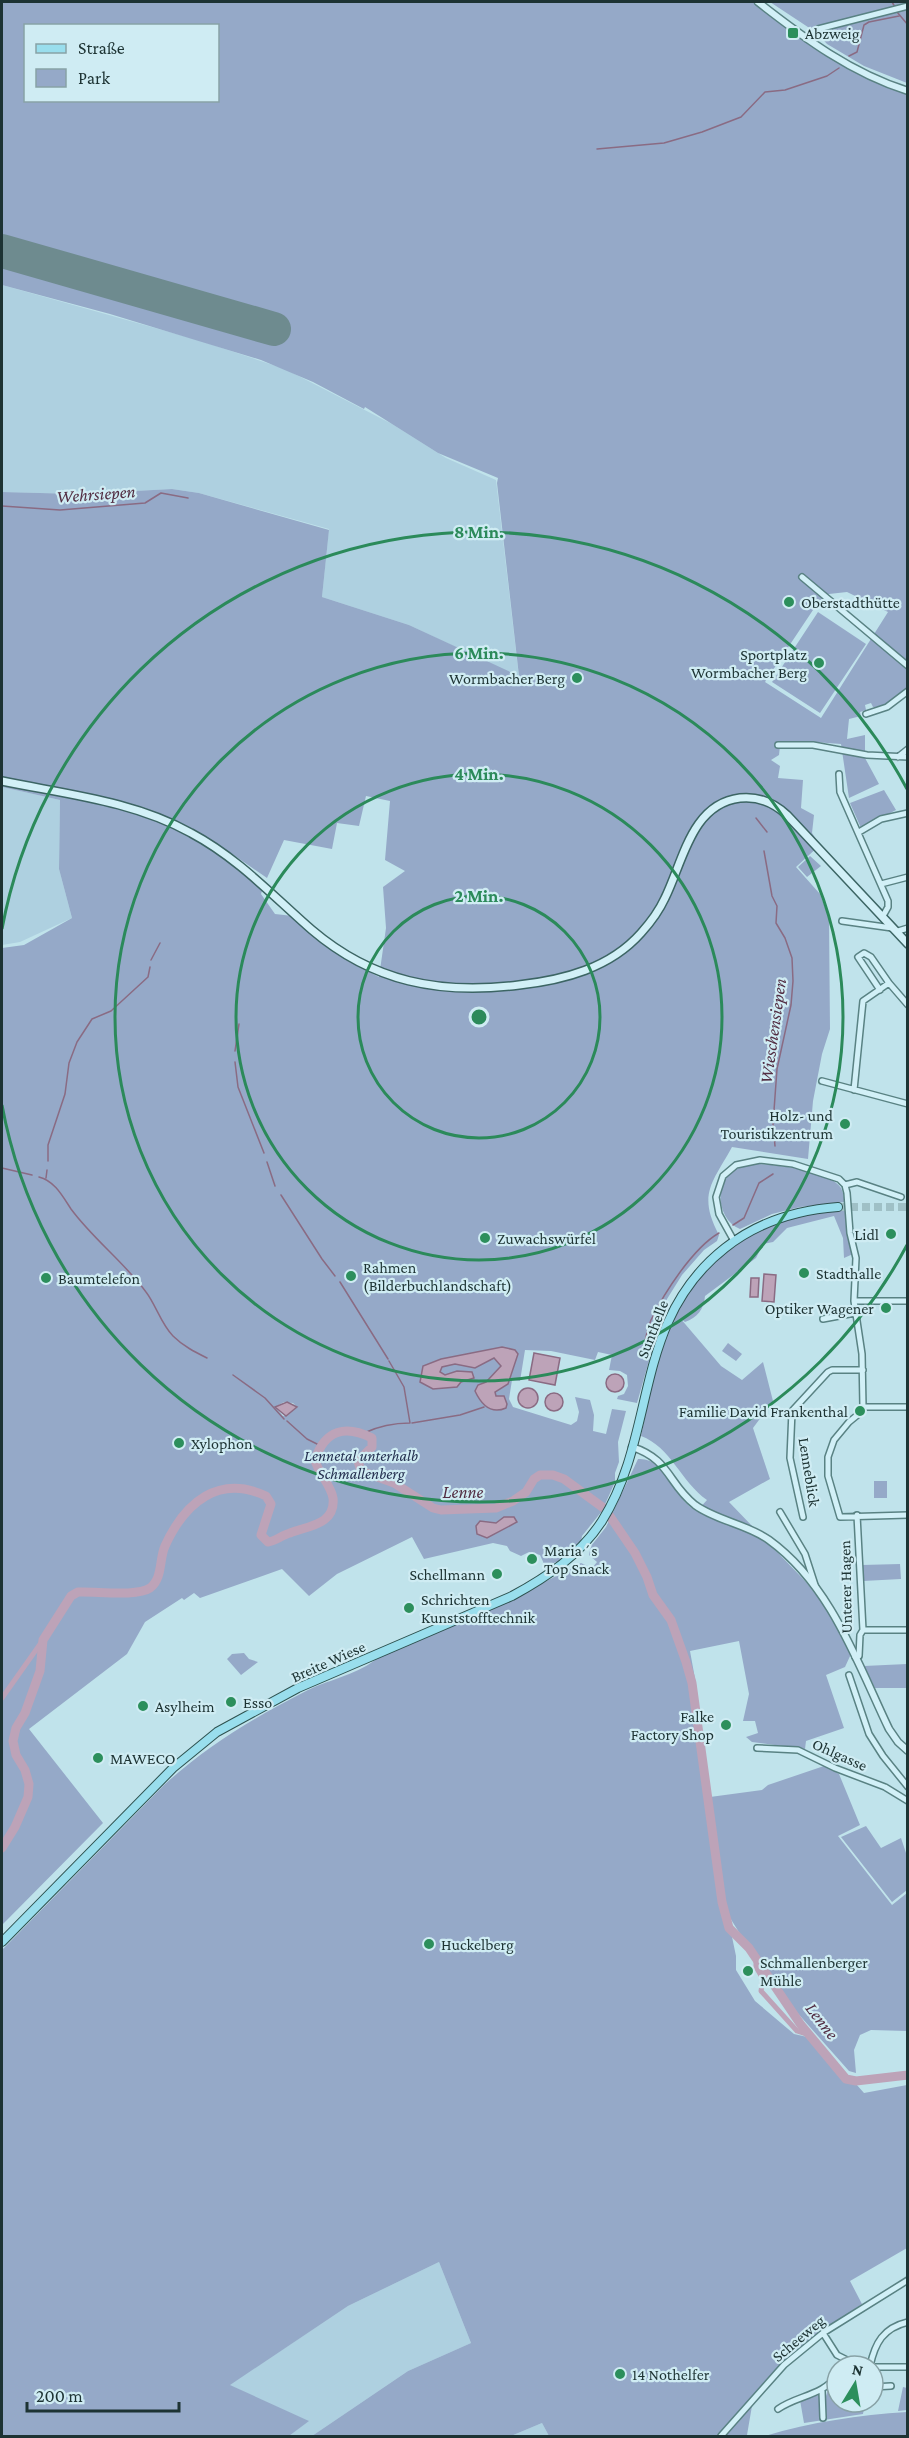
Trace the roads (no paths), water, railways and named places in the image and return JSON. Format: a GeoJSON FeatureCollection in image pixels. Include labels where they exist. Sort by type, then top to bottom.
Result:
{"type":"FeatureCollection","features":[{"type":"Feature","properties":{"kind":"main road"},"geometry":{"type":"LineString","coordinates":[[2,781],[123,806],[169,822],[204,840],[231,858],[324,939],[353,958],[389,975],[418,985],[488,988],[560,979],[601,963],[636,938],[663,904],[687,845],[703,818],[724,802],[747,798],[766,801],[787,814],[908,944]]}},
{"type":"Feature","properties":{"kind":"main road","name":"Sunthelle"},"geometry":{"type":"LineString","coordinates":[[621,1483],[658,1346],[669,1317],[696,1274],[734,1241],[767,1223],[789,1215],[838,1207]]}},
{"type":"Feature","properties":{"kind":"main road","name":"Breite Wiese"},"geometry":{"type":"LineString","coordinates":[[2,1942],[173,1768],[217,1732],[265,1705],[319,1679],[512,1596],[547,1576],[588,1539],[606,1514],[621,1483]]}},
{"type":"Feature","properties":{"kind":"street"},"geometry":{"type":"LineString","coordinates":[[758,2],[807,39],[854,69],[908,91]]}},
{"type":"Feature","properties":{"kind":"street"},"geometry":{"type":"LineString","coordinates":[[807,39],[818,28],[904,8]]}},
{"type":"Feature","properties":{"kind":"street"},"geometry":{"type":"LineString","coordinates":[[802,577],[908,666]]}},
{"type":"Feature","properties":{"kind":"street"},"geometry":{"type":"LineString","coordinates":[[866,714],[887,707],[908,691]]}},
{"type":"Feature","properties":{"kind":"street"},"geometry":{"type":"LineString","coordinates":[[778,745],[821,746],[867,755],[908,757]]}},
{"type":"Feature","properties":{"kind":"street"},"geometry":{"type":"LineString","coordinates":[[898,757],[908,749]]}},
{"type":"Feature","properties":{"kind":"street"},"geometry":{"type":"LineString","coordinates":[[839,774],[840,792],[888,904],[883,916]]}},
{"type":"Feature","properties":{"kind":"street"},"geometry":{"type":"LineString","coordinates":[[859,832],[881,819],[908,813]]}},
{"type":"Feature","properties":{"kind":"street"},"geometry":{"type":"LineString","coordinates":[[881,884],[908,877]]}},
{"type":"Feature","properties":{"kind":"street"},"geometry":{"type":"LineString","coordinates":[[842,921],[896,930],[908,928]]}},
{"type":"Feature","properties":{"kind":"street"},"geometry":{"type":"LineString","coordinates":[[880,990],[858,957],[864,953],[870,956],[908,1005]]}},
{"type":"Feature","properties":{"kind":"street"},"geometry":{"type":"LineString","coordinates":[[854,1090],[863,1003],[889,983]]}},
{"type":"Feature","properties":{"kind":"street"},"geometry":{"type":"LineString","coordinates":[[822,1081],[908,1104]]}},
{"type":"Feature","properties":{"kind":"street"},"geometry":{"type":"LineString","coordinates":[[734,1241],[716,1203],[718,1185],[726,1173],[736,1165],[765,1160],[800,1166],[839,1179],[845,1185],[848,1193],[850,1233],[856,1258],[854,1301],[863,1370],[863,1407],[834,1440],[827,1461],[838,1515],[842,1518],[857,1515],[908,1515]]}},
{"type":"Feature","properties":{"kind":"street"},"geometry":{"type":"LineString","coordinates":[[845,1185],[855,1182],[901,1197]]}},
{"type":"Feature","properties":{"kind":"street"},"geometry":{"type":"LineString","coordinates":[[854,1301],[908,1301]]}},
{"type":"Feature","properties":{"kind":"street"},"geometry":{"type":"LineString","coordinates":[[823,1318],[855,1313]]}},
{"type":"Feature","properties":{"kind":"street","name":"Lenneblick"},"geometry":{"type":"LineString","coordinates":[[803,1517],[790,1458],[792,1411],[828,1372],[863,1370]]}},
{"type":"Feature","properties":{"kind":"street"},"geometry":{"type":"LineString","coordinates":[[863,1407],[908,1407]]}},
{"type":"Feature","properties":{"kind":"street"},"geometry":{"type":"LineString","coordinates":[[632,1447],[645,1451],[657,1459],[686,1497],[700,1509],[754,1531],[773,1543],[816,1589],[834,1613],[892,1734],[908,1751]]}},
{"type":"Feature","properties":{"kind":"street"},"geometry":{"type":"LineString","coordinates":[[780,1512],[805,1554],[816,1589]]}},
{"type":"Feature","properties":{"kind":"street","name":"Unterer Hagen"},"geometry":{"type":"LineString","coordinates":[[855,1657],[859,1656],[860,1635],[863,1630],[857,1515]]}},
{"type":"Feature","properties":{"kind":"street"},"geometry":{"type":"LineString","coordinates":[[863,1630],[908,1630]]}},
{"type":"Feature","properties":{"kind":"street"},"geometry":{"type":"LineString","coordinates":[[849,1675],[869,1734],[908,1787]]}},
{"type":"Feature","properties":{"kind":"street","name":"Ohlgasse"},"geometry":{"type":"LineString","coordinates":[[757,1748],[798,1750],[827,1765],[891,1790],[908,1801]]}},
{"type":"Feature","properties":{"kind":"street","name":"Scheeweg"},"geometry":{"type":"LineString","coordinates":[[722,2436],[784,2365],[823,2333],[908,2280]]}},
{"type":"Feature","properties":{"kind":"street"},"geometry":{"type":"LineString","coordinates":[[873,2354],[875,2344],[880,2337],[889,2329],[908,2322]]}},
{"type":"Feature","properties":{"kind":"street"},"geometry":{"type":"LineString","coordinates":[[823,2333],[836,2354]]}},
{"type":"Feature","properties":{"kind":"street"},"geometry":{"type":"LineString","coordinates":[[885,2366],[908,2367]]}},
{"type":"Feature","properties":{"kind":"street"},"geometry":{"type":"LineString","coordinates":[[885,2386],[891,2386]]}},
{"type":"Feature","properties":{"kind":"street"},"geometry":{"type":"LineString","coordinates":[[778,2409],[792,2400],[825,2389]]}},
{"type":"Feature","properties":{"kind":"street"},"geometry":{"type":"LineString","coordinates":[[822,2391],[823,2418]]}},
{"type":"Feature","properties":{"kind":"waterway"},"geometry":{"type":"LineString","coordinates":[[892,2],[895,7]]}},
{"type":"Feature","properties":{"kind":"waterway"},"geometry":{"type":"LineString","coordinates":[[897,12],[908,25]]}},
{"type":"Feature","properties":{"kind":"waterway"},"geometry":{"type":"LineString","coordinates":[[849,56],[857,52],[864,25],[899,16]]}},
{"type":"Feature","properties":{"kind":"waterway"},"geometry":{"type":"LineString","coordinates":[[597,149],[664,143],[702,132],[741,117],[765,92],[785,90],[827,76],[839,68]]}},
{"type":"Feature","properties":{"kind":"waterway","name":"Wehrsiepen"},"geometry":{"type":"LineString","coordinates":[[2,506],[60,510],[145,503],[161,493],[188,498]]}},
{"type":"Feature","properties":{"kind":"waterway","name":"Wieschensiepen"},"geometry":{"type":"LineString","coordinates":[[756,818],[767,832]]}},
{"type":"Feature","properties":{"kind":"waterway","name":"Wieschensiepen"},"geometry":{"type":"LineString","coordinates":[[764,851],[772,896],[777,906],[776,923],[785,938],[792,958],[793,981],[791,1005],[777,1069],[773,1124],[775,1146]]}},
{"type":"Feature","properties":{"kind":"waterway"},"geometry":{"type":"LineString","coordinates":[[151,960],[160,943]]}},
{"type":"Feature","properties":{"kind":"waterway"},"geometry":{"type":"LineString","coordinates":[[48,1161],[48,1145],[65,1094],[69,1063],[77,1042],[92,1019],[111,1011],[148,977],[150,967]]}},
{"type":"Feature","properties":{"kind":"waterway"},"geometry":{"type":"LineString","coordinates":[[235,1051],[239,1024]]}},
{"type":"Feature","properties":{"kind":"waterway"},"geometry":{"type":"LineString","coordinates":[[235,1062],[238,1087],[264,1153]]}},
{"type":"Feature","properties":{"kind":"waterway"},"geometry":{"type":"LineString","coordinates":[[267,1162],[275,1186]]}},
{"type":"Feature","properties":{"kind":"waterway"},"geometry":{"type":"LineString","coordinates":[[2,1168],[32,1175]]}},
{"type":"Feature","properties":{"kind":"waterway"},"geometry":{"type":"LineString","coordinates":[[46,1178],[47,1170]]}},
{"type":"Feature","properties":{"kind":"waterway","name":"Wieschensiepen"},"geometry":{"type":"LineString","coordinates":[[733,1225],[744,1218],[759,1183],[773,1174]]}},
{"type":"Feature","properties":{"kind":"waterway"},"geometry":{"type":"LineString","coordinates":[[39,1177],[54,1186],[80,1220],[137,1281],[150,1297],[165,1326],[173,1336],[185,1346],[207,1358]]}},
{"type":"Feature","properties":{"kind":"waterway"},"geometry":{"type":"LineString","coordinates":[[281,1195],[335,1276]]}},
{"type":"Feature","properties":{"kind":"waterway","name":"Wieschensiepen"},"geometry":{"type":"LineString","coordinates":[[641,1356],[651,1320],[663,1297],[689,1260],[719,1233]]}},
{"type":"Feature","properties":{"kind":"waterway"},"geometry":{"type":"LineString","coordinates":[[340,1282],[388,1359]]}},
{"type":"Feature","properties":{"kind":"waterway"},"geometry":{"type":"LineString","coordinates":[[364,1433],[386,1425],[410,1423],[404,1387],[389,1361]]}},
{"type":"Feature","properties":{"kind":"waterway"},"geometry":{"type":"LineString","coordinates":[[233,1375],[265,1398],[284,1419]]}},
{"type":"Feature","properties":{"kind":"waterway"},"geometry":{"type":"LineString","coordinates":[[412,1423],[460,1415],[484,1407]]}},
{"type":"Feature","properties":{"kind":"waterway"},"geometry":{"type":"LineString","coordinates":[[287,1421],[307,1439],[321,1446]]}},
{"type":"Feature","properties":{"kind":"waterway","name":"Lenne"},"geometry":{"type":"LineString","coordinates":[[2,1848],[15,1827],[28,1797],[29,1784],[25,1770],[16,1755],[13,1741],[16,1728],[25,1713],[40,1671],[43,1640],[71,1596],[78,1592],[126,1593],[150,1588],[157,1579],[163,1551],[173,1530],[193,1505],[205,1496],[233,1488],[249,1490],[266,1496],[271,1504],[261,1535],[268,1542],[319,1523],[330,1514],[333,1498],[315,1460],[324,1442],[331,1436],[345,1431],[372,1438],[372,1447],[358,1461],[361,1471],[394,1483],[433,1508],[441,1510],[496,1508],[513,1501],[526,1492],[534,1479],[540,1475],[553,1475],[564,1479],[605,1509],[635,1553],[653,1595],[671,1620],[692,1683],[722,1902],[729,1928],[749,1948],[801,2025],[846,2079],[856,2081],[908,2075]]}},
{"type":"Feature","properties":{"kind":"waterway"},"geometry":{"type":"LineString","coordinates":[[2,1698],[43,1640]]}},
{"type":"Feature","properties":{"kind":"waterway"},"geometry":{"type":"LineString","coordinates":[[756,1960],[756,1967],[763,1979],[761,1991],[797,2031],[809,2035]]}},
{"type":"Feature","properties":{"kind":"tunnel"},"geometry":{"type":"LineString","coordinates":[[838,1207],[908,1207]]}},
{"type":"Feature","properties":{"kind":"place","name":"Abzweig"},"geometry":{"type":"Point","coordinates":[793,33]}},
{"type":"Feature","properties":{"kind":"place","name":"Oberstadthütte"},"geometry":{"type":"Point","coordinates":[789,602]}},
{"type":"Feature","properties":{"kind":"place","name":"Sportplatz Wormbacher Berg"},"geometry":{"type":"Point","coordinates":[819,663]}},
{"type":"Feature","properties":{"kind":"place","name":"Wormbacher Berg"},"geometry":{"type":"Point","coordinates":[577,678]}},
{"type":"Feature","properties":{"kind":"place","name":"Holz- und Touristikzentrum"},"geometry":{"type":"Point","coordinates":[845,1124]}},
{"type":"Feature","properties":{"kind":"place","name":"Lidl"},"geometry":{"type":"Point","coordinates":[891,1234]}},
{"type":"Feature","properties":{"kind":"place","name":"Zuwachswürfel"},"geometry":{"type":"Point","coordinates":[485,1238]}},
{"type":"Feature","properties":{"kind":"place","name":"Stadthalle"},"geometry":{"type":"Point","coordinates":[804,1273]}},
{"type":"Feature","properties":{"kind":"place","name":"Rahmen (Bilderbuchlandschaft)"},"geometry":{"type":"Point","coordinates":[351,1276]}},
{"type":"Feature","properties":{"kind":"place","name":"Baumtelefon"},"geometry":{"type":"Point","coordinates":[46,1278]}},
{"type":"Feature","properties":{"kind":"place","name":"Optiker Wagener"},"geometry":{"type":"Point","coordinates":[886,1308]}},
{"type":"Feature","properties":{"kind":"place","name":"Familie David Frankenthal"},"geometry":{"type":"Point","coordinates":[860,1411]}},
{"type":"Feature","properties":{"kind":"place","name":"Xylophon"},"geometry":{"type":"Point","coordinates":[179,1443]}},
{"type":"Feature","properties":{"kind":"place","name":"Maria´s Top Snack"},"geometry":{"type":"Point","coordinates":[532,1559]}},
{"type":"Feature","properties":{"kind":"place","name":"Schellmann"},"geometry":{"type":"Point","coordinates":[497,1574]}},
{"type":"Feature","properties":{"kind":"place","name":"Schrichten Kunststofftechnik"},"geometry":{"type":"Point","coordinates":[409,1608]}},
{"type":"Feature","properties":{"kind":"place","name":"Esso"},"geometry":{"type":"Point","coordinates":[231,1702]}},
{"type":"Feature","properties":{"kind":"place","name":"Asylheim"},"geometry":{"type":"Point","coordinates":[143,1706]}},
{"type":"Feature","properties":{"kind":"place","name":"Falke Factory Shop"},"geometry":{"type":"Point","coordinates":[726,1725]}},
{"type":"Feature","properties":{"kind":"place","name":"MAWECO"},"geometry":{"type":"Point","coordinates":[98,1758]}},
{"type":"Feature","properties":{"kind":"place","name":"Huckelberg"},"geometry":{"type":"Point","coordinates":[429,1944]}},
{"type":"Feature","properties":{"kind":"place","name":"Schmallenberger Mühle"},"geometry":{"type":"Point","coordinates":[748,1971]}},
{"type":"Feature","properties":{"kind":"place","name":"14 Nothelfer"},"geometry":{"type":"Point","coordinates":[620,2374]}},
{"type":"Feature","properties":{"kind":"park label","name":"Lennetal unterhalb Schmallenberg"},"geometry":{"type":"Point","coordinates":[361,1464]}}]}
